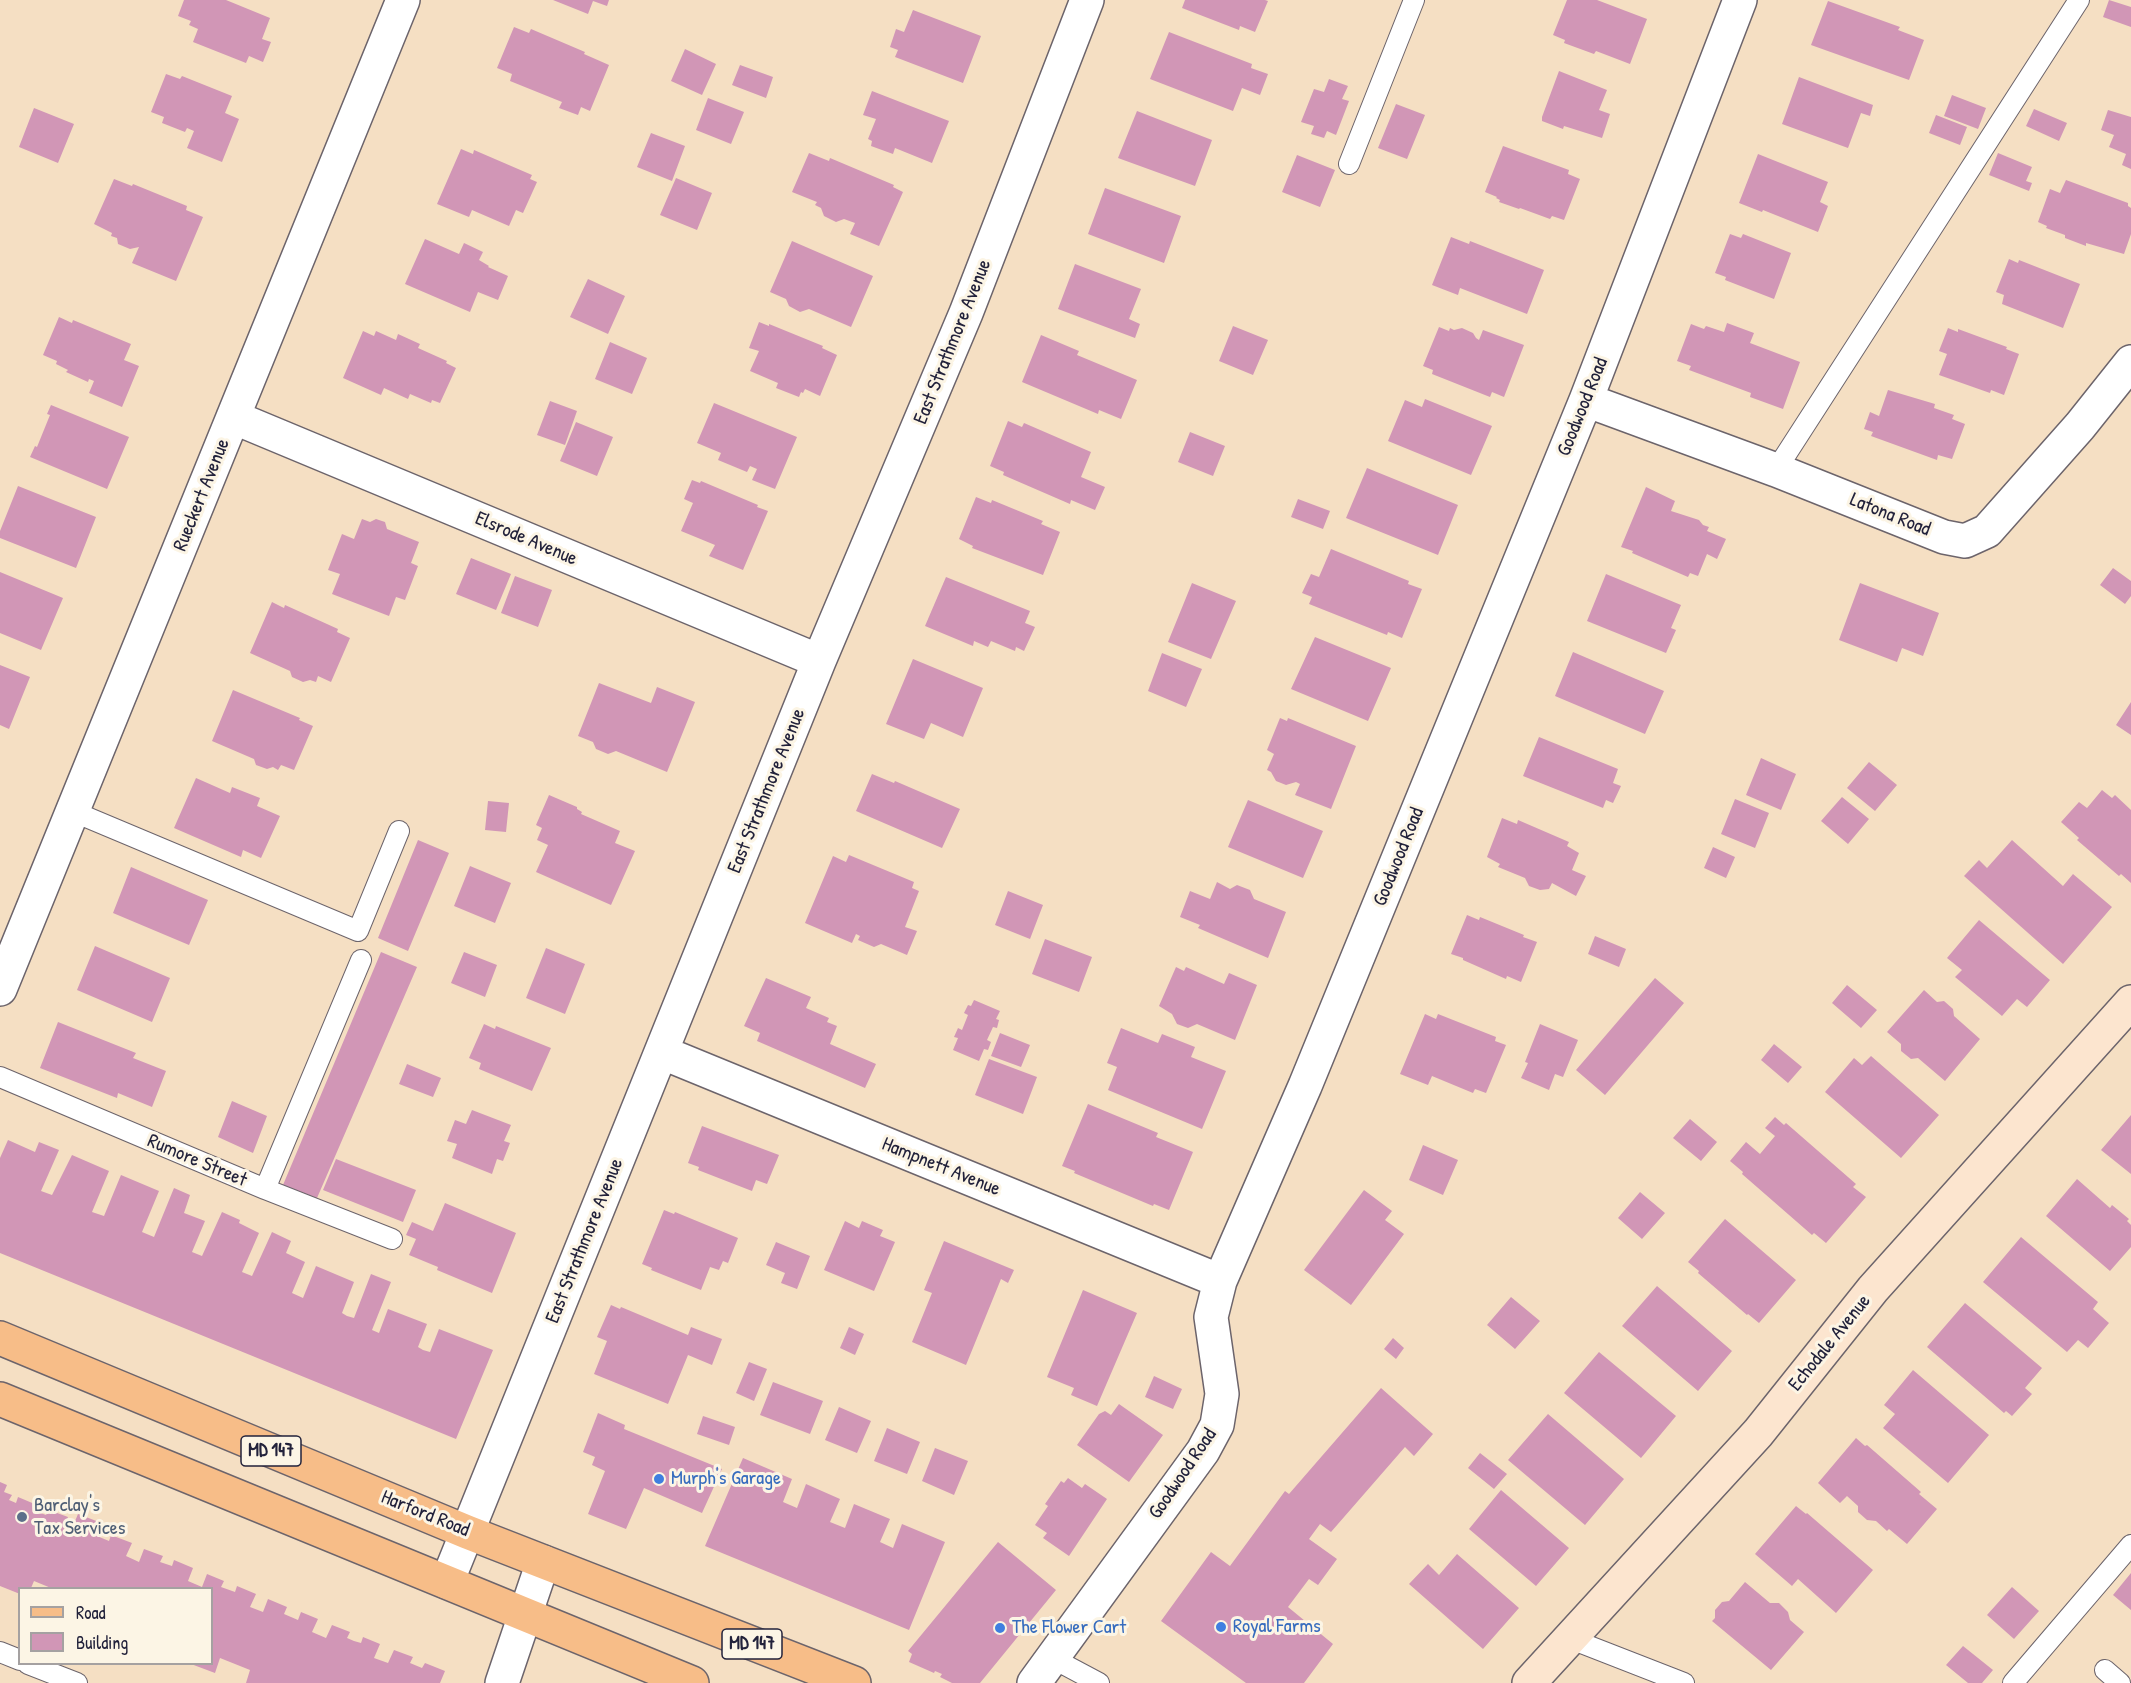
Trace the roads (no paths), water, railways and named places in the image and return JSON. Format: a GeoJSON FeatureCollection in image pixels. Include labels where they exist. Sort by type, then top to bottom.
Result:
{"type":"FeatureCollection","features":[{"type":"Feature","properties":{"kind":"main road","name":"Echodale Avenue"},"geometry":{"type":"LineString","coordinates":[[1529,1683],[1758,1433],[1873,1289],[2131,1002]]}},
{"type":"Feature","properties":{"kind":"main road","name":"Harford Road"},"geometry":{"type":"LineString","coordinates":[[0,1338],[467,1532],[854,1683]]}},
{"type":"Feature","properties":{"kind":"main road","name":"MD 147"},"geometry":{"type":"LineString","coordinates":[[2,1406],[447,1582],[692,1683]]}},
{"type":"Feature","properties":{"kind":"street","name":"Rueckert Avenue"},"geometry":{"type":"LineString","coordinates":[[0,989],[403,0]]}},
{"type":"Feature","properties":{"kind":"street","name":"East Strathmore Avenue"},"geometry":{"type":"LineString","coordinates":[[447,1582],[819,661],[966,313],[1087,0]]}},
{"type":"Feature","properties":{"kind":"street","name":"Goodwood Road"},"geometry":{"type":"LineString","coordinates":[[1043,1671],[1203,1451],[1217,1425],[1222,1394],[1211,1317],[1220,1281],[1305,1086],[1586,400],[1740,0]]}},
{"type":"Feature","properties":{"kind":"street","name":"Latona Road"},"geometry":{"type":"LineString","coordinates":[[1586,400],[1776,470],[1944,537],[1965,541],[1987,531],[2080,426],[2131,362]]}},
{"type":"Feature","properties":{"kind":"street","name":"Elsrode Avenue"},"geometry":{"type":"LineString","coordinates":[[233,417],[819,661]]}},
{"type":"Feature","properties":{"kind":"street","name":"Hampnett Avenue"},"geometry":{"type":"LineString","coordinates":[[661,1052],[1220,1281]]}},
{"type":"Feature","properties":{"kind":"street"},"geometry":{"type":"LineString","coordinates":[[502,1683],[543,1562]]}},
{"type":"Feature","properties":{"kind":"lane"},"geometry":{"type":"LineString","coordinates":[[1349,164],[1414,0]]}},
{"type":"Feature","properties":{"kind":"lane"},"geometry":{"type":"LineString","coordinates":[[1776,470],[2079,0]]}},
{"type":"Feature","properties":{"kind":"lane"},"geometry":{"type":"LineString","coordinates":[[72,811],[358,932],[399,831]]}},
{"type":"Feature","properties":{"kind":"lane","name":"Rumore Street"},"geometry":{"type":"LineString","coordinates":[[0,1077],[265,1189],[361,960]]}},
{"type":"Feature","properties":{"kind":"lane"},"geometry":{"type":"LineString","coordinates":[[265,1189],[392,1239]]}},
{"type":"Feature","properties":{"kind":"lane"},"geometry":{"type":"LineString","coordinates":[[2013,1683],[2131,1545]]}},
{"type":"Feature","properties":{"kind":"lane"},"geometry":{"type":"LineString","coordinates":[[1571,1639],[1684,1683]]}},
{"type":"Feature","properties":{"kind":"lane"},"geometry":{"type":"LineString","coordinates":[[0,1652],[18,1659]]}},
{"type":"Feature","properties":{"kind":"lane"},"geometry":{"type":"LineString","coordinates":[[31,1665],[77,1683]]}},
{"type":"Feature","properties":{"kind":"lane"},"geometry":{"type":"LineString","coordinates":[[1043,1671],[1099,1683]]}},
{"type":"Feature","properties":{"kind":"place","name":"Murph's Garage"},"geometry":{"type":"Point","coordinates":[659,1479]}},
{"type":"Feature","properties":{"kind":"place","name":"Barclay's Tax Services"},"geometry":{"type":"Point","coordinates":[22,1517]}},
{"type":"Feature","properties":{"kind":"place","name":"Royal Farms"},"geometry":{"type":"Point","coordinates":[1221,1627]}},
{"type":"Feature","properties":{"kind":"place","name":"The Flower Cart"},"geometry":{"type":"Point","coordinates":[1000,1628]}}]}
